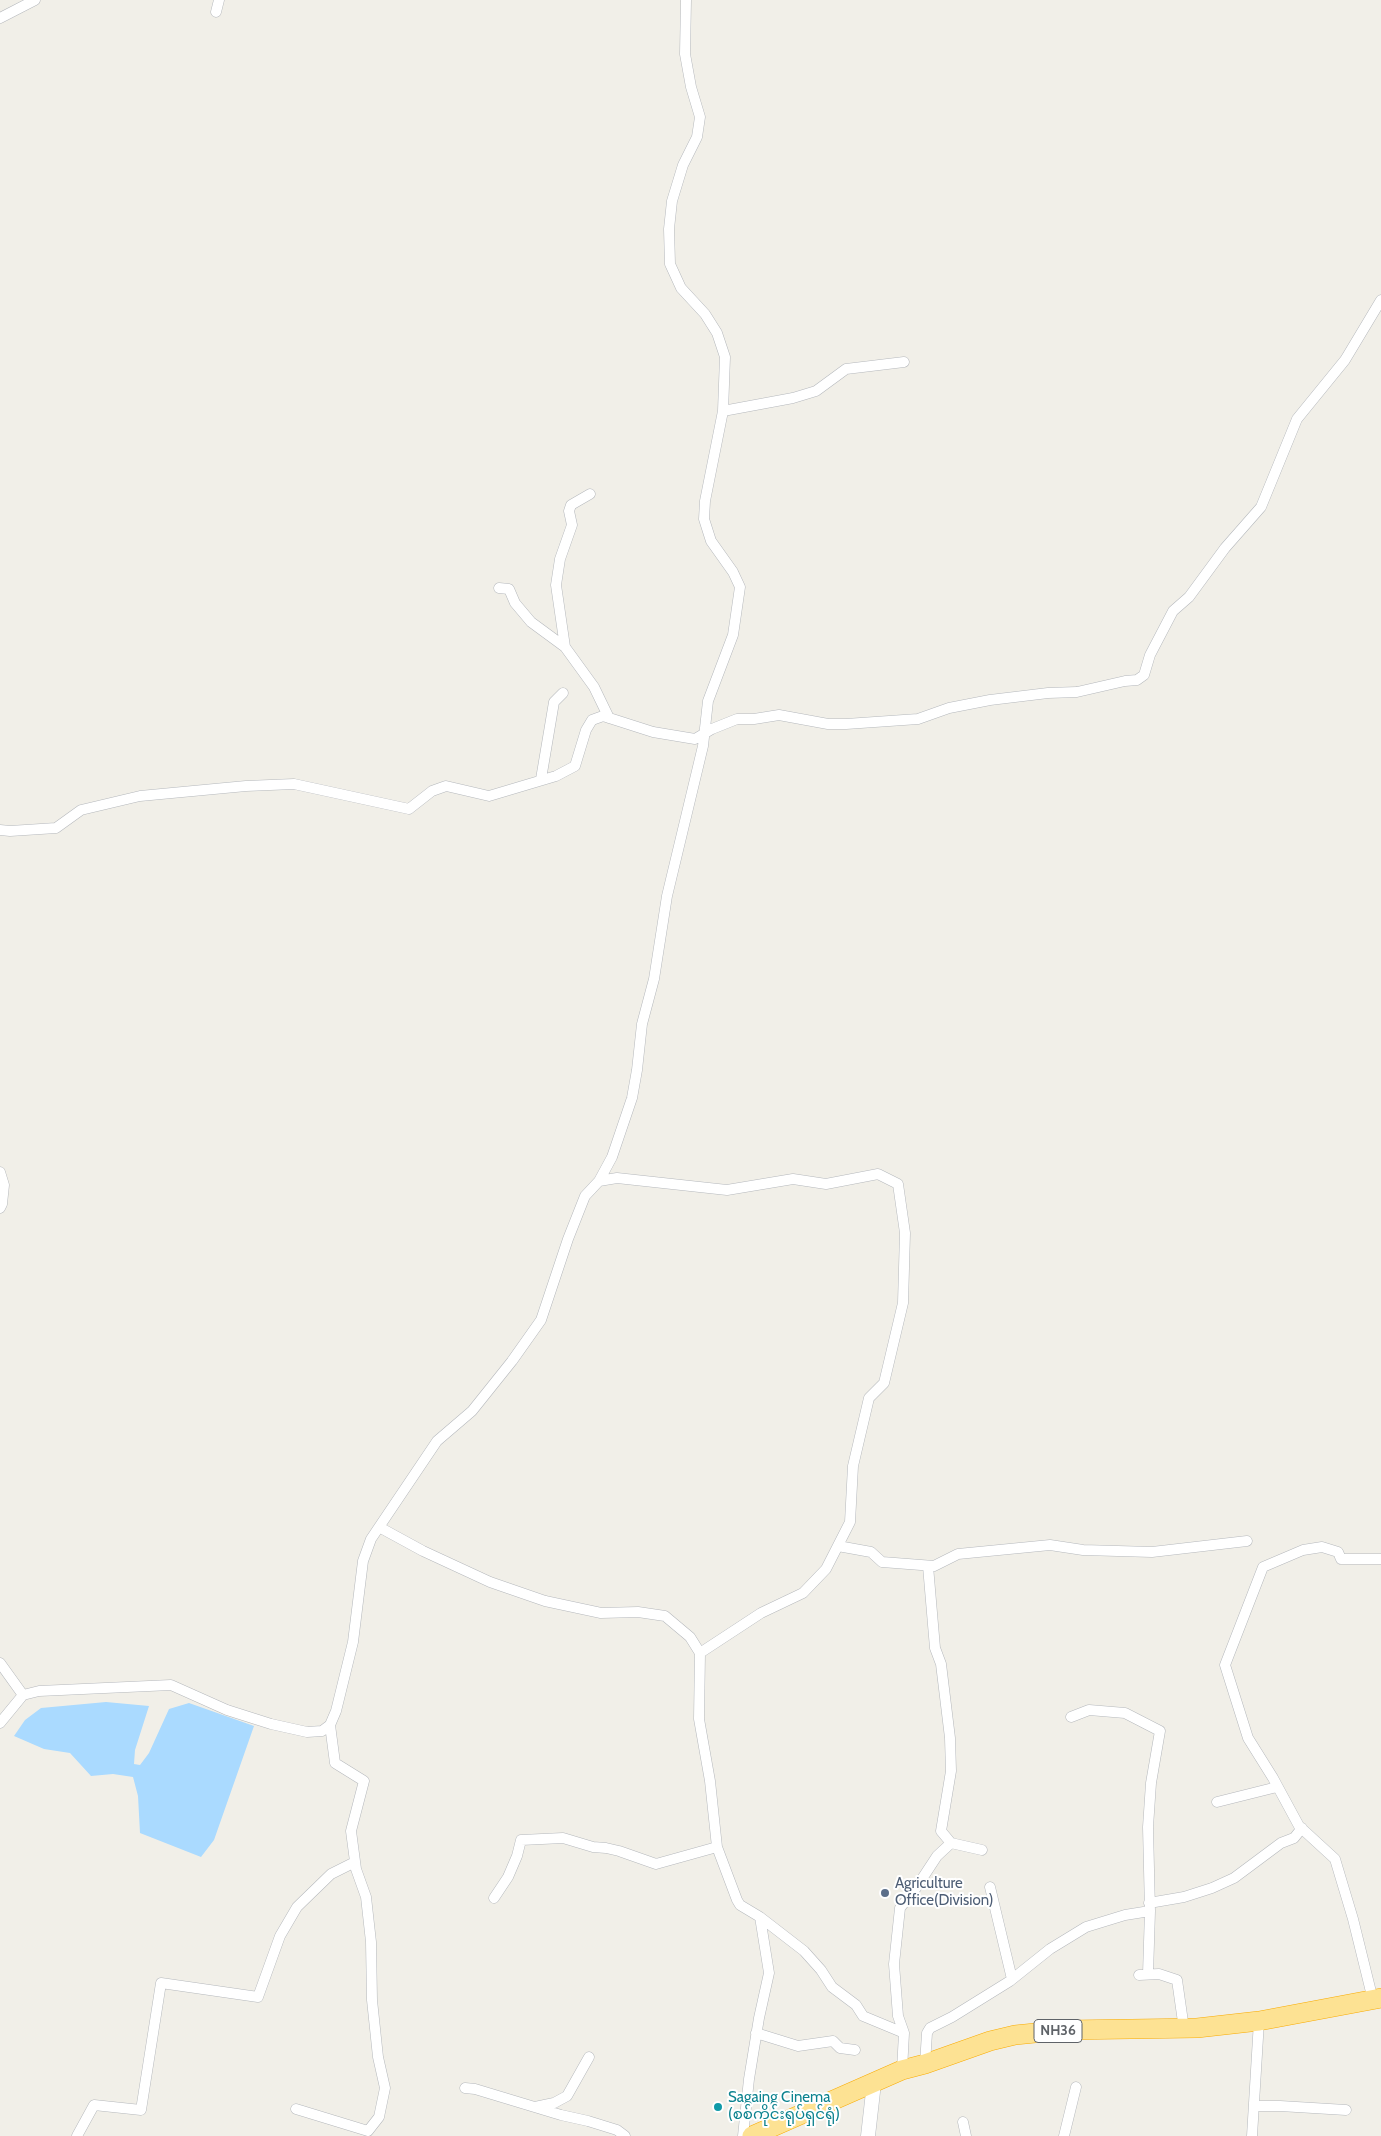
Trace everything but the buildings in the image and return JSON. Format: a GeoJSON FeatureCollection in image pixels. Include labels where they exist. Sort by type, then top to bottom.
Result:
{"type":"FeatureCollection","features":[{"type":"Feature","properties":{"kind":"highway","name":"NH36"},"geometry":{"type":"LineString","coordinates":[[752,2136],[902,2070],[925,2064],[990,2041],[1034,2032],[1184,2029],[1259,2021],[1377,1999]]}},
{"type":"Feature","properties":{"kind":"street"},"geometry":{"type":"LineString","coordinates":[[0,18],[34,0]]}},
{"type":"Feature","properties":{"kind":"street"},"geometry":{"type":"LineString","coordinates":[[216,12],[219,0]]}},
{"type":"Feature","properties":{"kind":"street"},"geometry":{"type":"LineString","coordinates":[[296,2109],[367,2134],[379,2117],[385,2088],[378,2057],[372,2000],[371,1942],[366,1897],[355,1862],[351,1831],[364,1782],[335,1763],[330,1725],[353,1642],[363,1561],[379,1527],[437,1441],[472,1410],[512,1361],[541,1320],[568,1239],[585,1196],[598,1180],[612,1157],[632,1098],[642,1024],[654,979],[667,896],[703,746],[708,701],[733,635],[740,587],[733,572],[711,541],[704,520],[705,501],[723,411],[725,357],[717,333],[706,314],[681,288],[670,264],[669,229],[672,201],[683,165],[697,136],[700,117],[691,87],[685,54],[686,0]]}},
{"type":"Feature","properties":{"kind":"street"},"geometry":{"type":"LineString","coordinates":[[0,830],[56,828],[81,810],[140,796],[294,784],[409,809],[432,792],[446,786],[489,796],[556,776],[575,766],[586,730],[592,720],[603,716],[653,732],[695,739],[704,733],[737,719],[754,719],[779,715],[828,724],[918,719],[949,708],[990,700],[1048,693],[1077,692],[1137,680],[1144,675],[1150,655],[1173,611],[1189,597],[1225,548],[1261,506],[1297,419],[1345,360],[1381,300]]}},
{"type":"Feature","properties":{"kind":"street"},"geometry":{"type":"LineString","coordinates":[[723,411],[816,392],[846,369],[904,362]]}},
{"type":"Feature","properties":{"kind":"street"},"geometry":{"type":"LineString","coordinates":[[565,647],[556,585],[560,559],[572,525],[569,511],[572,505],[590,494]]}},
{"type":"Feature","properties":{"kind":"street"},"geometry":{"type":"LineString","coordinates":[[499,588],[509,589],[514,603],[531,622],[565,647],[594,687],[609,718]]}},
{"type":"Feature","properties":{"kind":"street"},"geometry":{"type":"LineString","coordinates":[[541,779],[554,702],[563,693]]}},
{"type":"Feature","properties":{"kind":"street"},"geometry":{"type":"LineString","coordinates":[[0,1172],[4,1185],[0,1208]]}},
{"type":"Feature","properties":{"kind":"street"},"geometry":{"type":"LineString","coordinates":[[598,1180],[617,1178],[727,1190],[793,1179],[826,1184],[878,1174],[898,1184],[905,1233],[903,1303],[884,1383],[869,1398],[853,1466],[850,1522],[826,1569],[803,1594],[761,1613],[700,1652]]}},
{"type":"Feature","properties":{"kind":"street"},"geometry":{"type":"LineString","coordinates":[[379,1527],[423,1551],[490,1582],[545,1601],[601,1613],[638,1612],[665,1616],[690,1638],[700,1652],[699,1719],[710,1781],[717,1847],[737,1900],[740,1905],[760,1917],[804,1951],[821,1970],[832,1987],[856,2005],[863,2016],[904,2034]]}},
{"type":"Feature","properties":{"kind":"street"},"geometry":{"type":"LineString","coordinates":[[838,1546],[871,1552],[882,1562],[934,1566],[958,1554],[1050,1545],[1083,1550],[1152,1552],[1247,1541]]}},
{"type":"Feature","properties":{"kind":"street"},"geometry":{"type":"LineString","coordinates":[[1377,1999],[1335,1859],[1302,1828],[1248,1738],[1225,1665],[1262,1567],[1303,1550],[1322,1547],[1338,1552],[1341,1559],[1381,1559]]}},
{"type":"Feature","properties":{"kind":"street"},"geometry":{"type":"LineString","coordinates":[[928,1566],[936,1648],[941,1664],[950,1738],[951,1771],[941,1831],[951,1843],[982,1850]]}},
{"type":"Feature","properties":{"kind":"street"},"geometry":{"type":"LineString","coordinates":[[0,1662],[23,1695]]}},
{"type":"Feature","properties":{"kind":"street"},"geometry":{"type":"LineString","coordinates":[[0,1724],[23,1695],[39,1691],[171,1685],[227,1710],[271,1724],[306,1732],[322,1731],[330,1725]]}},
{"type":"Feature","properties":{"kind":"street"},"geometry":{"type":"LineString","coordinates":[[1071,1717],[1089,1710],[1126,1713],[1160,1731],[1151,1783],[1148,1827],[1150,1907],[1143,1975],[1159,1974],[1177,1980],[1184,2029]]}},
{"type":"Feature","properties":{"kind":"street"},"geometry":{"type":"LineString","coordinates":[[1217,1802],[1277,1787]]}},
{"type":"Feature","properties":{"kind":"street"},"geometry":{"type":"LineString","coordinates":[[925,2064],[927,2033],[930,2028],[952,2017],[1012,1979],[1050,1949],[1086,1927],[1212,1888],[1234,1878],[1281,1843],[1294,1838],[1302,1828]]}},
{"type":"Feature","properties":{"kind":"street"},"geometry":{"type":"LineString","coordinates":[[494,1898],[508,1877],[517,1856],[521,1840],[563,1838],[593,1848],[619,1850],[656,1864],[717,1847]]}},
{"type":"Feature","properties":{"kind":"street"},"geometry":{"type":"LineString","coordinates":[[902,2070],[904,2034],[898,2016],[894,1964],[900,1908],[916,1888],[936,1856],[951,1843]]}},
{"type":"Feature","properties":{"kind":"street"},"geometry":{"type":"LineString","coordinates":[[77,2136],[94,2105],[141,2110],[161,1983],[258,1997],[280,1936],[296,1906],[331,1874],[355,1862]]}},
{"type":"Feature","properties":{"kind":"street"},"geometry":{"type":"LineString","coordinates":[[990,1887],[1012,1979]]}},
{"type":"Feature","properties":{"kind":"street"},"geometry":{"type":"LineString","coordinates":[[743,2136],[756,2033],[769,1973],[760,1917]]}},
{"type":"Feature","properties":{"kind":"street"},"geometry":{"type":"LineString","coordinates":[[1252,2136],[1259,2021]]}},
{"type":"Feature","properties":{"kind":"street"},"geometry":{"type":"LineString","coordinates":[[756,2033],[798,2046],[833,2041],[840,2048],[855,2050]]}},
{"type":"Feature","properties":{"kind":"street"},"geometry":{"type":"LineString","coordinates":[[534,2107],[554,2103],[567,2096],[588,2057]]}},
{"type":"Feature","properties":{"kind":"street"},"geometry":{"type":"LineString","coordinates":[[868,2136],[874,2083]]}},
{"type":"Feature","properties":{"kind":"street"},"geometry":{"type":"LineString","coordinates":[[1064,2136],[1076,2087]]}},
{"type":"Feature","properties":{"kind":"street"},"geometry":{"type":"LineString","coordinates":[[465,2088],[475,2089],[534,2107],[588,2120],[617,2130],[625,2136]]}},
{"type":"Feature","properties":{"kind":"street"},"geometry":{"type":"LineString","coordinates":[[1255,2106],[1346,2110]]}},
{"type":"Feature","properties":{"kind":"street"},"geometry":{"type":"LineString","coordinates":[[963,2122],[966,2136]]}},
{"type":"Feature","properties":{"kind":"water"},"geometry":{"type":"Polygon","coordinates":[[[106,1702],[149,1706],[135,1750],[134,1764],[140,1765],[149,1753],[169,1709],[189,1703],[254,1726],[214,1840],[201,1857],[140,1833],[138,1796],[133,1777],[113,1774],[91,1776],[70,1753],[44,1749],[14,1736],[25,1720],[41,1708],[106,1702]]]}},
{"type":"Feature","properties":{"kind":"place","name":"Agriculture Office(Division)"},"geometry":{"type":"Point","coordinates":[885,1893]}},
{"type":"Feature","properties":{"kind":"place","name":"Sagaing Cinema (စစ်ကိုင်းရုပ်ရှင်ရုံ)"},"geometry":{"type":"Point","coordinates":[718,2107]}}]}
